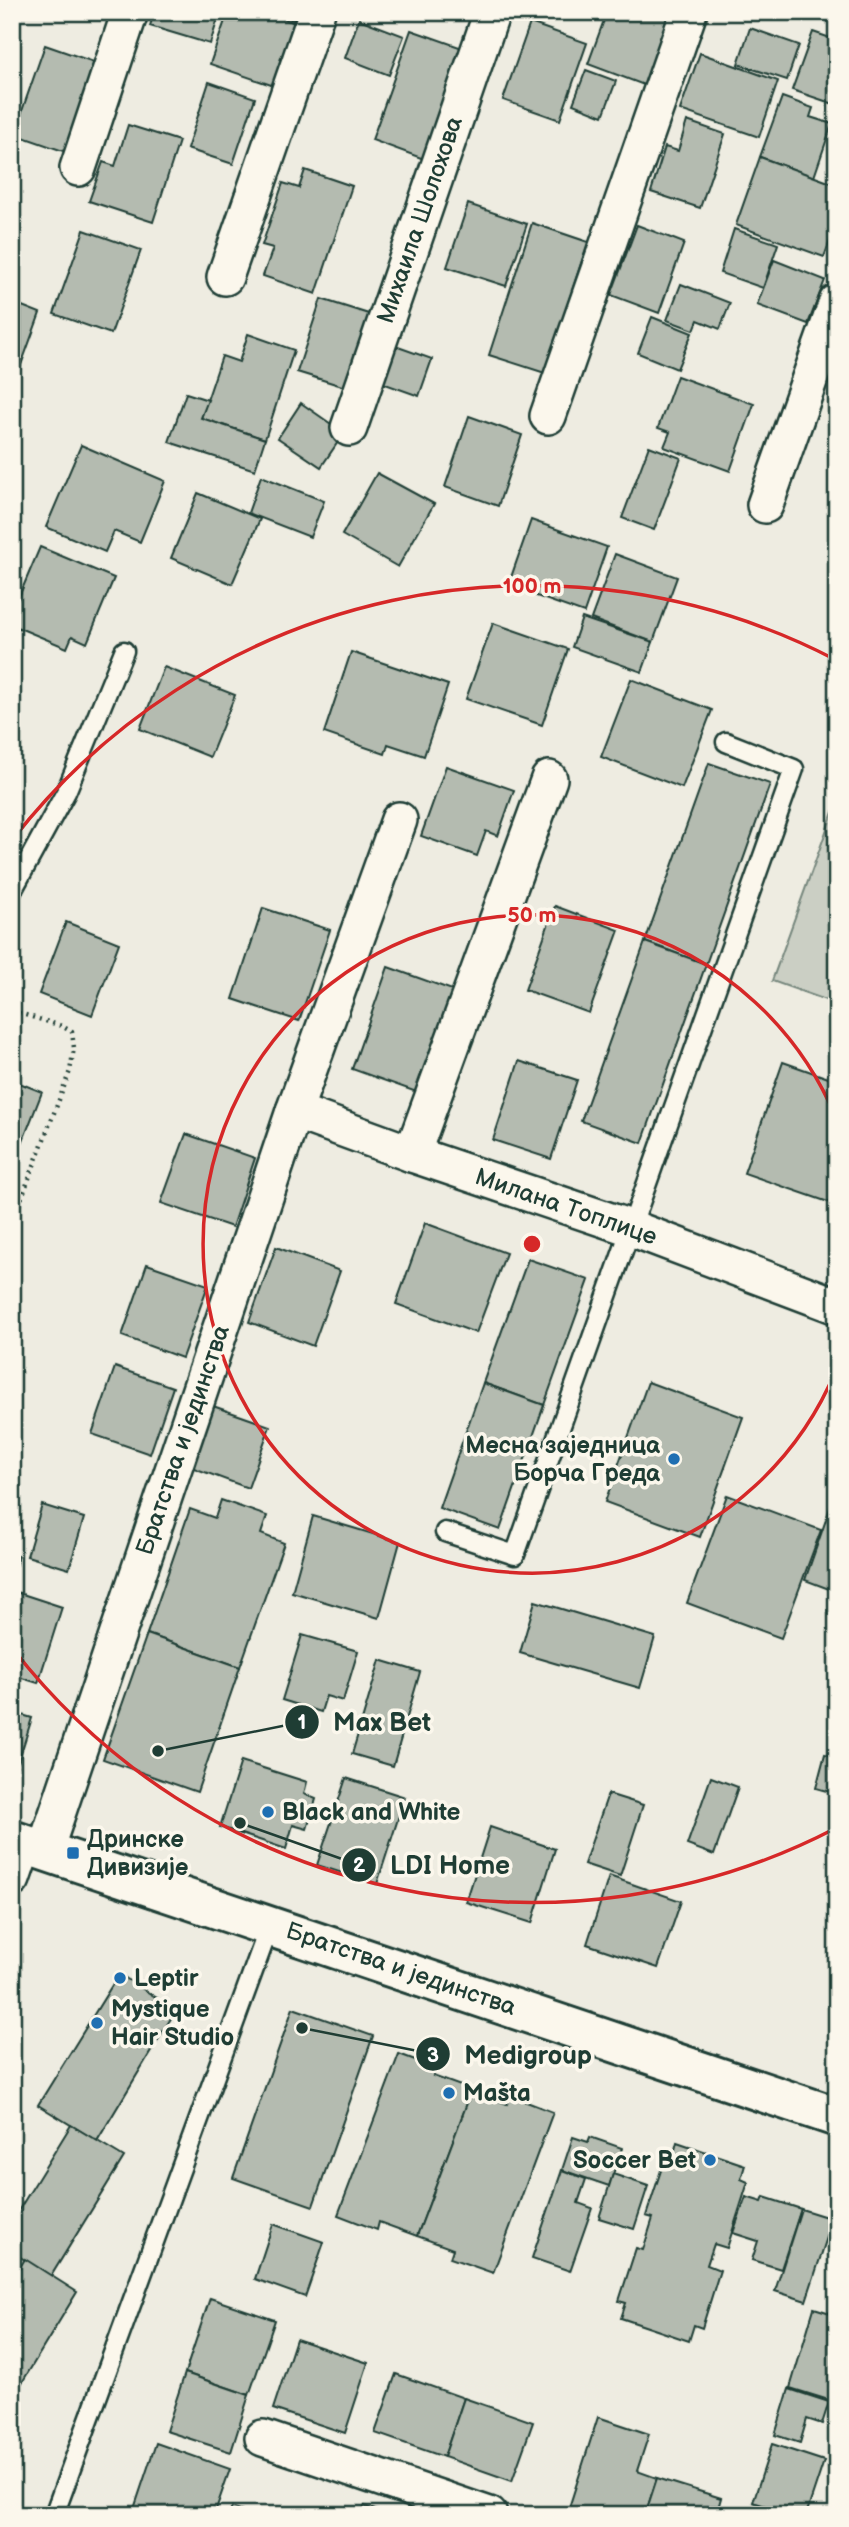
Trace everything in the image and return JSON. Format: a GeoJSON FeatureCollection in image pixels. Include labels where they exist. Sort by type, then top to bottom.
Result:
{"type":"FeatureCollection","features":[{"type":"Feature","properties":{"kind":"street"},"geometry":{"type":"LineString","coordinates":[[78,168],[130,12]]}},
{"type":"Feature","properties":{"kind":"street"},"geometry":{"type":"LineString","coordinates":[[225,277],[317,12]]}},
{"type":"Feature","properties":{"kind":"street","name":"Михаила Шолохова"},"geometry":{"type":"LineString","coordinates":[[349,428],[492,12]]}},
{"type":"Feature","properties":{"kind":"street"},"geometry":{"type":"LineString","coordinates":[[548,416],[689,12]]}},
{"type":"Feature","properties":{"kind":"street"},"geometry":{"type":"LineString","coordinates":[[765,505],[837,302]]}},
{"type":"Feature","properties":{"kind":"street"},"geometry":{"type":"LineString","coordinates":[[412,1154],[549,779]]}},
{"type":"Feature","properties":{"kind":"street","name":"Братства и јединства"},"geometry":{"type":"LineString","coordinates":[[399,820],[23,1853],[270,1925],[837,2117]]}},
{"type":"Feature","properties":{"kind":"street","name":"Милана Топлице"},"geometry":{"type":"LineString","coordinates":[[294,1111],[631,1228],[837,1306]]}},
{"type":"Feature","properties":{"kind":"street"},"geometry":{"type":"LineString","coordinates":[[263,2438],[489,2515]]}},
{"type":"Feature","properties":{"kind":"lane"},"geometry":{"type":"LineString","coordinates":[[12,891],[66,792],[124,651]]}},
{"type":"Feature","properties":{"kind":"lane"},"geometry":{"type":"LineString","coordinates":[[445,1532],[515,1555],[793,769],[726,742]]}},
{"type":"Feature","properties":{"kind":"lane"},"geometry":{"type":"LineString","coordinates":[[54,2515],[270,1925]]}},
{"type":"Feature","properties":{"kind":"path"},"geometry":{"type":"LineString","coordinates":[[12,1011],[62,1026],[72,1032],[74,1048],[70,1071],[12,1223]]}},
{"type":"Feature","properties":{"kind":"shaded area"},"geometry":{"type":"Polygon","coordinates":[[[837,801],[837,1004],[772,981],[837,801]]]}},
{"type":"Feature","properties":{"kind":"building"},"geometry":{"type":"Polygon","coordinates":[[[154,12],[220,12],[210,44],[150,26],[154,12]]]}},
{"type":"Feature","properties":{"kind":"building"},"geometry":{"type":"Polygon","coordinates":[[[228,12],[265,12],[298,24],[277,87],[210,64],[228,12]]]}},
{"type":"Feature","properties":{"kind":"building"},"geometry":{"type":"Polygon","coordinates":[[[271,12],[299,12],[296,21],[271,12]]]}},
{"type":"Feature","properties":{"kind":"building"},"geometry":{"type":"Polygon","coordinates":[[[607,12],[671,12],[644,85],[588,64],[607,12]]]}},
{"type":"Feature","properties":{"kind":"building"},"geometry":{"type":"Polygon","coordinates":[[[359,19],[404,36],[389,75],[345,58],[359,19]]]}},
{"type":"Feature","properties":{"kind":"building"},"geometry":{"type":"Polygon","coordinates":[[[530,23],[587,43],[560,120],[503,100],[530,23]]]}},
{"type":"Feature","properties":{"kind":"building"},"geometry":{"type":"Polygon","coordinates":[[[750,28],[799,45],[787,80],[738,64],[750,28]]]}},
{"type":"Feature","properties":{"kind":"building"},"geometry":{"type":"Polygon","coordinates":[[[411,30],[471,51],[432,162],[372,140],[411,30]]]}},
{"type":"Feature","properties":{"kind":"building"},"geometry":{"type":"Polygon","coordinates":[[[813,32],[836,40],[837,37],[837,105],[792,90],[813,32]]]}},
{"type":"Feature","properties":{"kind":"building"},"geometry":{"type":"Polygon","coordinates":[[[45,45],[97,63],[66,152],[14,134],[45,45]]]}},
{"type":"Feature","properties":{"kind":"building"},"geometry":{"type":"Polygon","coordinates":[[[700,53],[778,81],[759,137],[680,110],[700,53]]]}},
{"type":"Feature","properties":{"kind":"building"},"geometry":{"type":"Polygon","coordinates":[[[586,70],[616,81],[603,116],[573,104],[586,70]]]}},
{"type":"Feature","properties":{"kind":"building"},"geometry":{"type":"Polygon","coordinates":[[[209,82],[255,98],[233,164],[187,149],[209,82]]]}},
{"type":"Feature","properties":{"kind":"building"},"geometry":{"type":"Polygon","coordinates":[[[782,97],[813,108],[810,117],[832,124],[814,177],[760,157],[782,97]]]}},
{"type":"Feature","properties":{"kind":"building"},"geometry":{"type":"Polygon","coordinates":[[[687,121],[725,134],[700,208],[651,192],[665,147],[678,151],[687,121]]]}},
{"type":"Feature","properties":{"kind":"building"},"geometry":{"type":"Polygon","coordinates":[[[128,125],[179,141],[153,222],[89,201],[103,162],[115,166],[128,125]]]}},
{"type":"Feature","properties":{"kind":"building"},"geometry":{"type":"Polygon","coordinates":[[[760,157],[837,185],[837,222],[824,257],[736,225],[760,157]]]}},
{"type":"Feature","properties":{"kind":"building"},"geometry":{"type":"Polygon","coordinates":[[[305,170],[352,186],[316,294],[263,276],[273,248],[262,245],[283,183],[299,188],[305,170]]]}},
{"type":"Feature","properties":{"kind":"building"},"geometry":{"type":"Polygon","coordinates":[[[468,204],[527,224],[506,286],[447,267],[468,204]]]}},
{"type":"Feature","properties":{"kind":"building"},"geometry":{"type":"Polygon","coordinates":[[[532,223],[588,242],[545,373],[489,355],[532,223]]]}},
{"type":"Feature","properties":{"kind":"building"},"geometry":{"type":"Polygon","coordinates":[[[637,225],[684,243],[659,313],[611,295],[637,225]]]}},
{"type":"Feature","properties":{"kind":"building"},"geometry":{"type":"Polygon","coordinates":[[[734,229],[778,244],[763,288],[720,273],[734,229]]]}},
{"type":"Feature","properties":{"kind":"building"},"geometry":{"type":"Polygon","coordinates":[[[84,230],[141,250],[111,334],[54,314],[84,230]]]}},
{"type":"Feature","properties":{"kind":"building"},"geometry":{"type":"Polygon","coordinates":[[[774,260],[825,280],[808,324],[757,305],[774,260]]]}},
{"type":"Feature","properties":{"kind":"building"},"geometry":{"type":"Polygon","coordinates":[[[681,284],[730,303],[720,329],[698,320],[694,330],[667,320],[681,284]]]}},
{"type":"Feature","properties":{"kind":"building"},"geometry":{"type":"Polygon","coordinates":[[[321,299],[378,317],[355,390],[297,372],[321,299]]]}},
{"type":"Feature","properties":{"kind":"building"},"geometry":{"type":"Polygon","coordinates":[[[12,302],[40,313],[13,387],[12,386],[12,302]]]}},
{"type":"Feature","properties":{"kind":"building"},"geometry":{"type":"Polygon","coordinates":[[[652,317],[692,333],[677,369],[638,353],[652,317]]]}},
{"type":"Feature","properties":{"kind":"building"},"geometry":{"type":"Polygon","coordinates":[[[248,334],[294,350],[265,439],[201,418],[222,356],[239,362],[248,334]]]}},
{"type":"Feature","properties":{"kind":"building"},"geometry":{"type":"Polygon","coordinates":[[[384,342],[432,359],[419,396],[371,379],[384,342]]]}},
{"type":"Feature","properties":{"kind":"building"},"geometry":{"type":"Polygon","coordinates":[[[677,376],[754,404],[730,471],[664,447],[670,432],[658,428],[677,376]]]}},
{"type":"Feature","properties":{"kind":"building"},"geometry":{"type":"Polygon","coordinates":[[[186,393],[208,400],[201,418],[265,439],[255,470],[169,442],[186,393]]]}},
{"type":"Feature","properties":{"kind":"building"},"geometry":{"type":"Polygon","coordinates":[[[301,403],[344,433],[321,467],[278,438],[301,403]]]}},
{"type":"Feature","properties":{"kind":"building"},"geometry":{"type":"Polygon","coordinates":[[[469,416],[522,435],[498,506],[445,487],[469,416]]]}},
{"type":"Feature","properties":{"kind":"building"},"geometry":{"type":"Polygon","coordinates":[[[81,445],[165,481],[140,542],[114,531],[105,552],[46,527],[81,445]]]}},
{"type":"Feature","properties":{"kind":"building"},"geometry":{"type":"Polygon","coordinates":[[[649,446],[681,458],[654,530],[622,518],[649,446]]]}},
{"type":"Feature","properties":{"kind":"building"},"geometry":{"type":"Polygon","coordinates":[[[377,473],[434,504],[398,567],[342,535],[377,473]]]}},
{"type":"Feature","properties":{"kind":"building"},"geometry":{"type":"Polygon","coordinates":[[[261,476],[324,501],[310,537],[248,513],[261,476]]]}},
{"type":"Feature","properties":{"kind":"building"},"geometry":{"type":"Polygon","coordinates":[[[198,493],[260,519],[232,584],[171,558],[198,493]]]}},
{"type":"Feature","properties":{"kind":"building"},"geometry":{"type":"Polygon","coordinates":[[[531,520],[607,547],[584,613],[508,586],[531,520]]]}},
{"type":"Feature","properties":{"kind":"building"},"geometry":{"type":"Polygon","coordinates":[[[40,547],[114,578],[87,643],[72,636],[67,648],[12,625],[12,613],[40,547]]]}},
{"type":"Feature","properties":{"kind":"building"},"geometry":{"type":"Polygon","coordinates":[[[615,554],[677,577],[653,642],[591,619],[615,554]]]}},
{"type":"Feature","properties":{"kind":"building"},"geometry":{"type":"Polygon","coordinates":[[[582,618],[653,642],[642,672],[572,647],[582,618]]]}},
{"type":"Feature","properties":{"kind":"building"},"geometry":{"type":"Polygon","coordinates":[[[493,623],[568,649],[542,725],[466,699],[493,623]]]}},
{"type":"Feature","properties":{"kind":"building"},"geometry":{"type":"Polygon","coordinates":[[[351,652],[448,685],[424,756],[388,744],[385,754],[324,733],[351,652]]]}},
{"type":"Feature","properties":{"kind":"building"},"geometry":{"type":"Polygon","coordinates":[[[164,667],[235,695],[210,757],[140,729],[164,667]]]}},
{"type":"Feature","properties":{"kind":"building"},"geometry":{"type":"Polygon","coordinates":[[[631,679],[712,710],[682,788],[601,757],[631,679]]]}},
{"type":"Feature","properties":{"kind":"building"},"geometry":{"type":"Polygon","coordinates":[[[709,763],[770,784],[706,964],[645,942],[709,763]]]}},
{"type":"Feature","properties":{"kind":"building"},"geometry":{"type":"Polygon","coordinates":[[[446,766],[514,790],[498,836],[486,831],[477,856],[421,836],[446,766]]]}},
{"type":"Feature","properties":{"kind":"building"},"geometry":{"type":"Polygon","coordinates":[[[555,906],[619,930],[589,1013],[525,990],[555,906]]]}},
{"type":"Feature","properties":{"kind":"building"},"geometry":{"type":"Polygon","coordinates":[[[263,908],[330,930],[299,1021],[233,999],[263,908]]]}},
{"type":"Feature","properties":{"kind":"building"},"geometry":{"type":"Polygon","coordinates":[[[66,922],[119,943],[92,1015],[39,994],[66,922]]]}},
{"type":"Feature","properties":{"kind":"building"},"geometry":{"type":"Polygon","coordinates":[[[645,942],[706,964],[642,1143],[581,1121],[645,942]]]}},
{"type":"Feature","properties":{"kind":"building"},"geometry":{"type":"Polygon","coordinates":[[[388,967],[458,992],[422,1094],[352,1069],[388,967]]]}},
{"type":"Feature","properties":{"kind":"building"},"geometry":{"type":"Polygon","coordinates":[[[519,1061],[577,1080],[551,1159],[493,1140],[519,1061]]]}},
{"type":"Feature","properties":{"kind":"building"},"geometry":{"type":"Polygon","coordinates":[[[783,1062],[837,1081],[837,1205],[744,1173],[783,1062]]]}},
{"type":"Feature","properties":{"kind":"building"},"geometry":{"type":"Polygon","coordinates":[[[12,1080],[42,1092],[13,1166],[12,1166],[12,1080]]]}},
{"type":"Feature","properties":{"kind":"building"},"geometry":{"type":"Polygon","coordinates":[[[186,1134],[255,1158],[232,1227],[161,1203],[186,1134]]]}},
{"type":"Feature","properties":{"kind":"building"},"geometry":{"type":"Polygon","coordinates":[[[425,1223],[506,1253],[476,1333],[396,1304],[425,1223]]]}},
{"type":"Feature","properties":{"kind":"building"},"geometry":{"type":"Polygon","coordinates":[[[276,1247],[340,1271],[313,1346],[249,1322],[276,1247]]]}},
{"type":"Feature","properties":{"kind":"building"},"geometry":{"type":"Polygon","coordinates":[[[528,1259],[589,1280],[544,1405],[483,1383],[528,1259]]]}},
{"type":"Feature","properties":{"kind":"building"},"geometry":{"type":"Polygon","coordinates":[[[147,1264],[208,1285],[182,1358],[122,1336],[147,1264]]]}},
{"type":"Feature","properties":{"kind":"building"},"geometry":{"type":"Polygon","coordinates":[[[115,1367],[173,1387],[150,1454],[92,1434],[115,1367]]]}},
{"type":"Feature","properties":{"kind":"building","name":"Месна заједница Борча Греда"},"geometry":{"type":"Polygon","coordinates":[[[648,1382],[743,1417],[700,1537],[605,1502],[648,1382]]]}},
{"type":"Feature","properties":{"kind":"building"},"geometry":{"type":"Polygon","coordinates":[[[483,1383],[544,1405],[500,1530],[439,1508],[483,1383]]]}},
{"type":"Feature","properties":{"kind":"building"},"geometry":{"type":"Polygon","coordinates":[[[213,1406],[270,1426],[248,1488],[191,1467],[213,1406]]]}},
{"type":"Feature","properties":{"kind":"building"},"geometry":{"type":"Polygon","coordinates":[[[837,1488],[837,1592],[805,1580],[837,1488]]]}},
{"type":"Feature","properties":{"kind":"building"},"geometry":{"type":"Polygon","coordinates":[[[727,1495],[821,1530],[781,1638],[687,1603],[727,1495]]]}},
{"type":"Feature","properties":{"kind":"building"},"geometry":{"type":"Polygon","coordinates":[[[221,1500],[267,1516],[261,1534],[284,1543],[240,1667],[147,1634],[190,1509],[215,1518],[221,1500]]]}},
{"type":"Feature","properties":{"kind":"building"},"geometry":{"type":"Polygon","coordinates":[[[42,1505],[84,1518],[69,1569],[27,1556],[42,1505]]]}},
{"type":"Feature","properties":{"kind":"building"},"geometry":{"type":"Polygon","coordinates":[[[313,1516],[400,1542],[379,1618],[292,1592],[313,1516]]]}},
{"type":"Feature","properties":{"kind":"building"},"geometry":{"type":"Polygon","coordinates":[[[12,1555],[18,1556],[12,1578],[12,1555]]]}},
{"type":"Feature","properties":{"kind":"building"},"geometry":{"type":"Polygon","coordinates":[[[13,1591],[62,1607],[38,1683],[12,1675],[13,1591]]]}},
{"type":"Feature","properties":{"kind":"building"},"geometry":{"type":"Polygon","coordinates":[[[535,1601],[655,1637],[640,1688],[520,1653],[535,1601]]]}},
{"type":"Feature","properties":{"kind":"building"},"geometry":{"type":"Polygon","coordinates":[[[147,1634],[240,1667],[197,1792],[103,1759],[147,1634]]]}},
{"type":"Feature","properties":{"kind":"building"},"geometry":{"type":"Polygon","coordinates":[[[302,1635],[358,1651],[343,1701],[326,1696],[321,1712],[282,1700],[302,1635]]]}},
{"type":"Feature","properties":{"kind":"building"},"geometry":{"type":"Polygon","coordinates":[[[380,1660],[420,1672],[393,1766],[352,1754],[380,1660]]]}},
{"type":"Feature","properties":{"kind":"building"},"geometry":{"type":"Polygon","coordinates":[[[12,1712],[32,1718],[17,1766],[12,1764],[12,1712]]]}},
{"type":"Feature","properties":{"kind":"building"},"geometry":{"type":"Polygon","coordinates":[[[825,1754],[837,1757],[837,1794],[816,1788],[825,1754]]]}},
{"type":"Feature","properties":{"kind":"building","name":"Black and White"},"geometry":{"type":"Polygon","coordinates":[[[241,1761],[307,1782],[304,1794],[316,1799],[307,1829],[293,1825],[286,1849],[220,1827],[241,1761]]]}},
{"type":"Feature","properties":{"kind":"building"},"geometry":{"type":"Polygon","coordinates":[[[711,1777],[738,1787],[714,1855],[687,1845],[711,1777]]]}},
{"type":"Feature","properties":{"kind":"building"},"geometry":{"type":"Polygon","coordinates":[[[346,1778],[405,1797],[377,1884],[317,1865],[346,1778]]]}},
{"type":"Feature","properties":{"kind":"building"},"geometry":{"type":"Polygon","coordinates":[[[608,1794],[643,1805],[620,1876],[584,1864],[608,1794]]]}},
{"type":"Feature","properties":{"kind":"building"},"geometry":{"type":"Polygon","coordinates":[[[490,1827],[555,1849],[532,1923],[466,1902],[490,1827]]]}},
{"type":"Feature","properties":{"kind":"building"},"geometry":{"type":"Polygon","coordinates":[[[609,1876],[681,1901],[658,1968],[587,1944],[609,1876]]]}},
{"type":"Feature","properties":{"kind":"building"},"geometry":{"type":"Polygon","coordinates":[[[119,1974],[176,2010],[97,2141],[38,2105],[119,1974]]]}},
{"type":"Feature","properties":{"kind":"building"},"geometry":{"type":"Polygon","coordinates":[[[293,2008],[373,2036],[313,2206],[233,2178],[293,2008]]]}},
{"type":"Feature","properties":{"kind":"building"},"geometry":{"type":"Polygon","coordinates":[[[399,2054],[437,2068],[433,2076],[472,2090],[417,2236],[379,2222],[377,2230],[338,2215],[399,2054]]]}},
{"type":"Feature","properties":{"kind":"building"},"geometry":{"type":"Polygon","coordinates":[[[472,2090],[507,2104],[511,2096],[553,2112],[493,2273],[450,2258],[453,2249],[417,2236],[472,2090]]]}},
{"type":"Feature","properties":{"kind":"building"},"geometry":{"type":"Polygon","coordinates":[[[71,2125],[124,2157],[51,2276],[12,2252],[12,2221],[71,2125]]]}},
{"type":"Feature","properties":{"kind":"building"},"geometry":{"type":"Polygon","coordinates":[[[573,2137],[588,2142],[590,2137],[622,2148],[609,2186],[562,2170],[573,2137]]]}},
{"type":"Feature","properties":{"kind":"building"},"geometry":{"type":"Polygon","coordinates":[[[677,2142],[745,2165],[741,2179],[748,2182],[727,2248],[714,2244],[707,2265],[720,2270],[702,2328],[694,2325],[689,2341],[621,2318],[626,2303],[619,2301],[636,2248],[643,2250],[653,2218],[646,2216],[666,2155],[673,2157],[677,2142]]]}},
{"type":"Feature","properties":{"kind":"building"},"geometry":{"type":"Polygon","coordinates":[[[562,2170],[586,2179],[578,2203],[592,2208],[570,2271],[532,2258],[562,2170]]]}},
{"type":"Feature","properties":{"kind":"building"},"geometry":{"type":"Polygon","coordinates":[[[613,2174],[648,2186],[634,2229],[599,2218],[613,2174]]]}},
{"type":"Feature","properties":{"kind":"building"},"geometry":{"type":"Polygon","coordinates":[[[746,2197],[762,2202],[764,2197],[801,2209],[781,2269],[752,2260],[758,2241],[733,2233],[746,2197]]]}},
{"type":"Feature","properties":{"kind":"building"},"geometry":{"type":"Polygon","coordinates":[[[801,2209],[833,2219],[806,2301],[775,2291],[801,2209]]]}},
{"type":"Feature","properties":{"kind":"building"},"geometry":{"type":"Polygon","coordinates":[[[273,2224],[324,2242],[305,2297],[255,2279],[273,2224]]]}},
{"type":"Feature","properties":{"kind":"building"},"geometry":{"type":"Polygon","coordinates":[[[25,2259],[77,2292],[12,2399],[12,2280],[25,2259]]]}},
{"type":"Feature","properties":{"kind":"building"},"geometry":{"type":"Polygon","coordinates":[[[210,2298],[275,2320],[249,2395],[185,2373],[210,2298]]]}},
{"type":"Feature","properties":{"kind":"building"},"geometry":{"type":"Polygon","coordinates":[[[814,2308],[837,2315],[835,2402],[790,2388],[814,2308]]]}},
{"type":"Feature","properties":{"kind":"building"},"geometry":{"type":"Polygon","coordinates":[[[296,2339],[368,2363],[345,2433],[273,2409],[296,2339]]]}},
{"type":"Feature","properties":{"kind":"building"},"geometry":{"type":"Polygon","coordinates":[[[185,2373],[249,2395],[231,2452],[166,2431],[185,2373]]]}},
{"type":"Feature","properties":{"kind":"building"},"geometry":{"type":"Polygon","coordinates":[[[396,2374],[464,2398],[444,2457],[375,2433],[396,2374]]]}},
{"type":"Feature","properties":{"kind":"building"},"geometry":{"type":"Polygon","coordinates":[[[789,2389],[829,2402],[822,2424],[807,2419],[800,2443],[775,2435],[789,2389]]]}},
{"type":"Feature","properties":{"kind":"building"},"geometry":{"type":"Polygon","coordinates":[[[464,2398],[533,2422],[512,2481],[444,2457],[464,2398]]]}},
{"type":"Feature","properties":{"kind":"building"},"geometry":{"type":"Polygon","coordinates":[[[598,2417],[649,2434],[637,2471],[657,2478],[645,2515],[567,2514],[598,2417]]]}},
{"type":"Feature","properties":{"kind":"building"},"geometry":{"type":"Polygon","coordinates":[[[156,2443],[230,2469],[214,2515],[132,2515],[156,2443]]]}},
{"type":"Feature","properties":{"kind":"building"},"geometry":{"type":"Polygon","coordinates":[[[772,2444],[824,2461],[806,2515],[793,2515],[753,2502],[772,2444]]]}},
{"type":"Feature","properties":{"kind":"building"},"geometry":{"type":"Polygon","coordinates":[[[657,2478],[721,2498],[716,2515],[645,2515],[657,2478]]]}},
{"type":"Feature","properties":{"kind":"building"},"geometry":{"type":"Polygon","coordinates":[[[364,2506],[389,2515],[361,2515],[364,2506]]]}},
{"type":"Feature","properties":{"kind":"building"},"geometry":{"type":"Polygon","coordinates":[[[232,2507],[254,2515],[229,2515],[232,2507]]]}},
{"type":"Feature","properties":{"kind":"place","name":"Месна заједница Борча Греда"},"geometry":{"type":"Point","coordinates":[674,1459]}},
{"type":"Feature","properties":{"kind":"place","name":"Max Bet"},"geometry":{"type":"Point","coordinates":[158,1751]}},
{"type":"Feature","properties":{"kind":"place","name":"Black and White"},"geometry":{"type":"Point","coordinates":[268,1812]}},
{"type":"Feature","properties":{"kind":"place","name":"LDI Home"},"geometry":{"type":"Point","coordinates":[240,1823]}},
{"type":"Feature","properties":{"kind":"place","name":"Дринске Дивизије"},"geometry":{"type":"Point","coordinates":[73,1853]}},
{"type":"Feature","properties":{"kind":"place","name":"Leptir"},"geometry":{"type":"Point","coordinates":[120,1978]}},
{"type":"Feature","properties":{"kind":"place","name":"Mystique Hair Studio"},"geometry":{"type":"Point","coordinates":[97,2023]}},
{"type":"Feature","properties":{"kind":"place","name":"Medigroup"},"geometry":{"type":"Point","coordinates":[302,2028]}},
{"type":"Feature","properties":{"kind":"place","name":"Mašta"},"geometry":{"type":"Point","coordinates":[449,2093]}},
{"type":"Feature","properties":{"kind":"place","name":"Soccer Bet"},"geometry":{"type":"Point","coordinates":[710,2160]}}]}
